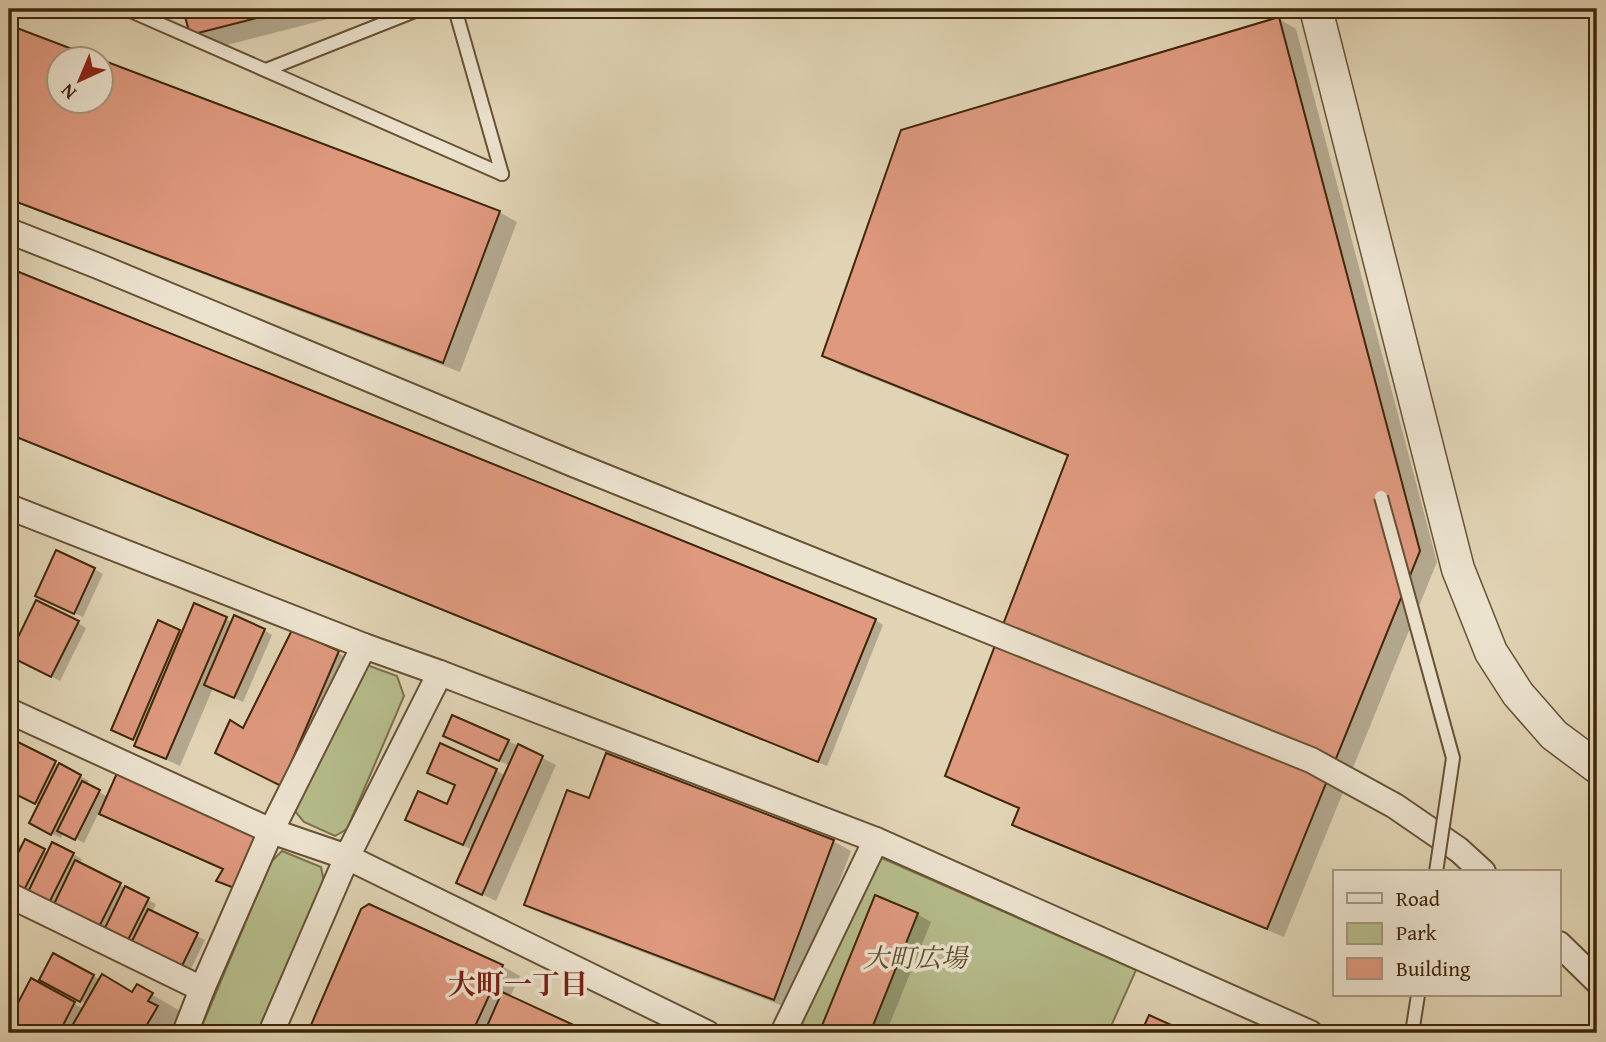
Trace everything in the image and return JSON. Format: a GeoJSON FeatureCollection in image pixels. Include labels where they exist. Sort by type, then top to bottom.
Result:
{"type":"FeatureCollection","features":[{"type":"Feature","properties":{"kind":"street"},"geometry":{"type":"LineString","coordinates":[[1316,9],[1458,569],[1491,652],[1518,694],[1554,735],[1597,767]]}},
{"type":"Feature","properties":{"kind":"street"},"geometry":{"type":"LineString","coordinates":[[9,231],[560,458],[1311,760],[1395,806],[1460,850],[1481,870]]}},
{"type":"Feature","properties":{"kind":"street"},"geometry":{"type":"LineString","coordinates":[[9,507],[364,646],[876,840],[1310,1033]]}},
{"type":"Feature","properties":{"kind":"street"},"geometry":{"type":"LineString","coordinates":[[185,1033],[271,831],[364,646]]}},
{"type":"Feature","properties":{"kind":"street"},"geometry":{"type":"LineString","coordinates":[[278,1031],[347,857],[440,673]]}},
{"type":"Feature","properties":{"kind":"street"},"geometry":{"type":"LineString","coordinates":[[9,711],[271,831],[347,857],[707,1033]]}},
{"type":"Feature","properties":{"kind":"street"},"geometry":{"type":"LineString","coordinates":[[783,1033],[876,840]]}},
{"type":"Feature","properties":{"kind":"street"},"geometry":{"type":"LineString","coordinates":[[9,895],[202,989]]}},
{"type":"Feature","properties":{"kind":"street"},"geometry":{"type":"LineString","coordinates":[[1560,945],[1597,981]]}},
{"type":"Feature","properties":{"kind":"lane"},"geometry":{"type":"LineString","coordinates":[[126,9],[502,174],[455,9]]}},
{"type":"Feature","properties":{"kind":"lane"},"geometry":{"type":"LineString","coordinates":[[266,70],[420,9]]}},
{"type":"Feature","properties":{"kind":"lane"},"geometry":{"type":"LineString","coordinates":[[1381,497],[1453,758],[1436,870]]}},
{"type":"Feature","properties":{"kind":"lane"},"geometry":{"type":"LineString","coordinates":[[1412,1033],[1418,996]]}},
{"type":"Feature","properties":{"kind":"green space"},"geometry":{"type":"Polygon","coordinates":[[[367,665],[397,676],[404,696],[347,829],[335,836],[304,822],[294,810],[367,665]]]}},
{"type":"Feature","properties":{"kind":"green space"},"geometry":{"type":"Polygon","coordinates":[[[282,851],[321,867],[324,882],[257,1033],[199,1033],[271,862],[282,851]]]}},
{"type":"Feature","properties":{"kind":"green space","name":"大町広場"},"geometry":{"type":"Polygon","coordinates":[[[875,855],[1136,970],[1108,1033],[798,1033],[875,855]]]}},
{"type":"Feature","properties":{"kind":"building"},"geometry":{"type":"Polygon","coordinates":[[[183,9],[292,9],[190,35],[183,9]]]}},
{"type":"Feature","properties":{"kind":"building"},"geometry":{"type":"Polygon","coordinates":[[[1279,17],[1420,551],[1267,929],[1012,825],[1019,808],[945,776],[1068,455],[822,356],[901,130],[1279,17]]]}},
{"type":"Feature","properties":{"kind":"building"},"geometry":{"type":"Polygon","coordinates":[[[9,25],[64,46],[46,46],[46,116],[116,116],[116,65],[500,211],[443,363],[9,199],[9,25]]]}},
{"type":"Feature","properties":{"kind":"building"},"geometry":{"type":"Polygon","coordinates":[[[9,268],[876,619],[818,762],[9,434],[9,268]]]}},
{"type":"Feature","properties":{"kind":"building"},"geometry":{"type":"Polygon","coordinates":[[[56,550],[95,568],[74,614],[35,596],[56,550]]]}},
{"type":"Feature","properties":{"kind":"building"},"geometry":{"type":"Polygon","coordinates":[[[36,600],[79,621],[51,677],[9,656],[36,600]]]}},
{"type":"Feature","properties":{"kind":"building"},"geometry":{"type":"Polygon","coordinates":[[[194,603],[227,617],[166,759],[134,746],[194,603]]]}},
{"type":"Feature","properties":{"kind":"building"},"geometry":{"type":"Polygon","coordinates":[[[234,615],[265,629],[234,698],[204,685],[234,615]]]}},
{"type":"Feature","properties":{"kind":"building"},"geometry":{"type":"Polygon","coordinates":[[[158,620],[180,630],[133,740],[111,730],[158,620]]]}},
{"type":"Feature","properties":{"kind":"building"},"geometry":{"type":"Polygon","coordinates":[[[292,630],[339,651],[281,786],[215,753],[230,720],[243,728],[292,630]]]}},
{"type":"Feature","properties":{"kind":"building"},"geometry":{"type":"Polygon","coordinates":[[[452,715],[509,740],[499,761],[443,736],[452,715]]]}},
{"type":"Feature","properties":{"kind":"building"},"geometry":{"type":"Polygon","coordinates":[[[10,738],[56,761],[35,804],[9,791],[10,738]]]}},
{"type":"Feature","properties":{"kind":"building"},"geometry":{"type":"Polygon","coordinates":[[[440,743],[497,769],[463,845],[405,820],[418,791],[447,804],[455,785],[427,773],[440,743]]]}},
{"type":"Feature","properties":{"kind":"building"},"geometry":{"type":"Polygon","coordinates":[[[518,744],[543,756],[482,895],[456,883],[518,744]]]}},
{"type":"Feature","properties":{"kind":"building"},"geometry":{"type":"Polygon","coordinates":[[[606,753],[834,840],[774,1000],[524,905],[567,790],[589,798],[606,753]]]}},
{"type":"Feature","properties":{"kind":"building"},"geometry":{"type":"Polygon","coordinates":[[[59,763],[81,775],[51,835],[29,823],[59,763]]]}},
{"type":"Feature","properties":{"kind":"building"},"geometry":{"type":"Polygon","coordinates":[[[117,773],[259,835],[237,889],[216,881],[223,869],[99,814],[117,773]]]}},
{"type":"Feature","properties":{"kind":"building"},"geometry":{"type":"Polygon","coordinates":[[[82,781],[100,790],[75,840],[57,831],[82,781]]]}},
{"type":"Feature","properties":{"kind":"building"},"geometry":{"type":"Polygon","coordinates":[[[9,837],[18,842],[9,860],[9,837]]]}},
{"type":"Feature","properties":{"kind":"building"},"geometry":{"type":"Polygon","coordinates":[[[25,839],[45,849],[24,890],[9,883],[9,871],[25,839]]]}},
{"type":"Feature","properties":{"kind":"building"},"geometry":{"type":"Polygon","coordinates":[[[52,842],[74,853],[49,903],[28,892],[52,842]]]}},
{"type":"Feature","properties":{"kind":"building"},"geometry":{"type":"Polygon","coordinates":[[[75,860],[121,883],[99,927],[54,904],[75,860]]]}},
{"type":"Feature","properties":{"kind":"building"},"geometry":{"type":"Polygon","coordinates":[[[125,886],[149,898],[126,944],[103,932],[125,886]]]}},
{"type":"Feature","properties":{"kind":"building"},"geometry":{"type":"Polygon","coordinates":[[[875,895],[918,913],[870,1033],[819,1033],[875,895]]]}},
{"type":"Feature","properties":{"kind":"building"},"geometry":{"type":"Polygon","coordinates":[[[369,904],[503,965],[472,1033],[315,1033],[311,1025],[361,909],[369,904]]]}},
{"type":"Feature","properties":{"kind":"building"},"geometry":{"type":"Polygon","coordinates":[[[148,909],[198,933],[180,970],[130,945],[148,909]]]}},
{"type":"Feature","properties":{"kind":"building"},"geometry":{"type":"Polygon","coordinates":[[[53,953],[94,975],[80,1002],[39,980],[53,953]]]}},
{"type":"Feature","properties":{"kind":"building"},"geometry":{"type":"Polygon","coordinates":[[[102,974],[132,992],[137,984],[153,993],[148,1001],[158,1006],[142,1033],[68,1033],[102,974]]]}},
{"type":"Feature","properties":{"kind":"building"},"geometry":{"type":"Polygon","coordinates":[[[31,978],[75,1002],[59,1033],[9,1033],[9,1020],[31,978]]]}},
{"type":"Feature","properties":{"kind":"building"},"geometry":{"type":"Polygon","coordinates":[[[502,992],[591,1033],[484,1033],[502,992]]]}},
{"type":"Feature","properties":{"kind":"building"},"geometry":{"type":"Polygon","coordinates":[[[1149,1015],[1189,1033],[1141,1033],[1149,1015]]]}},
{"type":"Feature","properties":{"kind":"district","name":"大町一丁目"},"geometry":{"type":"Point","coordinates":[518,983]}}]}
